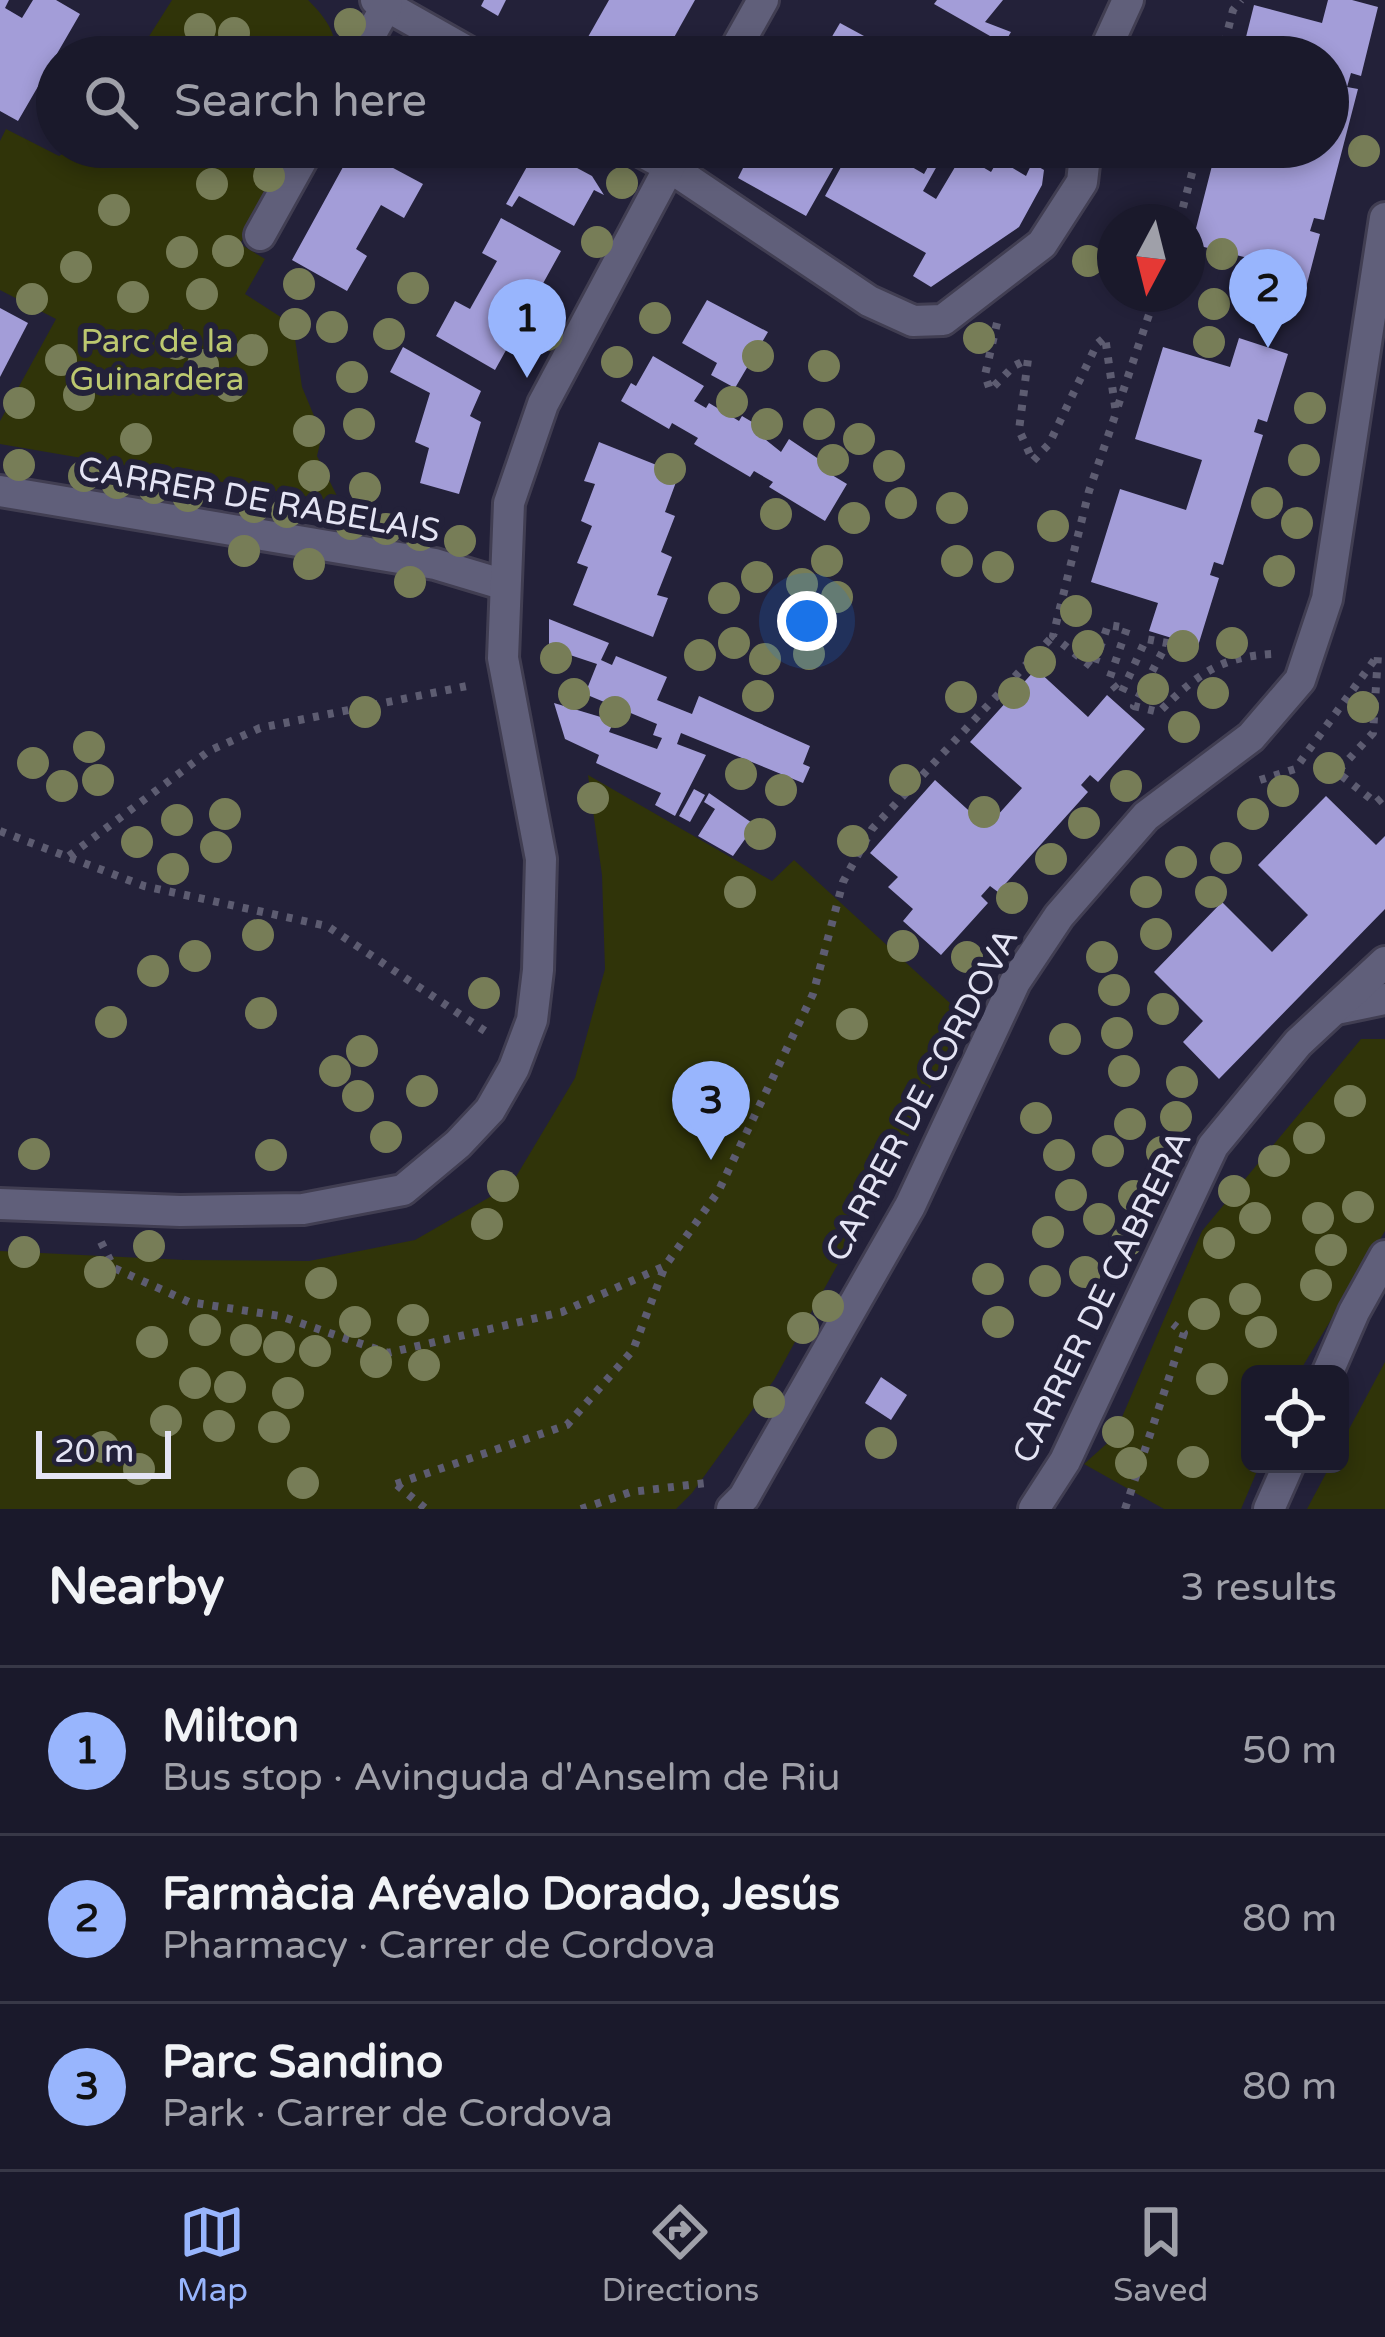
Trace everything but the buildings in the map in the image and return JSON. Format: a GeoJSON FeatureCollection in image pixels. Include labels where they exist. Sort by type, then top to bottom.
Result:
{"type":"FeatureCollection","features":[{"type":"Feature","properties":{"kind":"street"},"geometry":{"type":"LineString","coordinates":[[743,36],[764,0]]}},
{"type":"Feature","properties":{"kind":"street"},"geometry":{"type":"LineString","coordinates":[[1112,36],[1128,0]]}},
{"type":"Feature","properties":{"kind":"street"},"geometry":{"type":"LineString","coordinates":[[367,36],[381,3],[440,36]]}},
{"type":"Feature","properties":{"kind":"street"},"geometry":{"type":"LineString","coordinates":[[260,235],[297,168]]}},
{"type":"Feature","properties":{"kind":"street"},"geometry":{"type":"LineString","coordinates":[[0,1204],[302,1209],[403,1190],[490,1111],[532,1020],[538,970],[541,859],[503,658],[508,503],[543,404],[668,168]]}},
{"type":"Feature","properties":{"kind":"street"},"geometry":{"type":"LineString","coordinates":[[690,168],[869,301],[914,321],[943,320],[1042,244],[1082,182],[1084,168]]}},
{"type":"Feature","properties":{"kind":"street","name":"CARRER DE CORDOVA"},"geometry":{"type":"LineString","coordinates":[[732,1509],[755,1478],[910,1206],[1015,982],[1059,916],[1146,817],[1250,736],[1300,680],[1328,599],[1385,218]]}},
{"type":"Feature","properties":{"kind":"street","name":"CARRER DE RABELAIS"},"geometry":{"type":"LineString","coordinates":[[0,490],[435,564],[505,585]]}},
{"type":"Feature","properties":{"kind":"street","name":"CARRER DE CABRERA"},"geometry":{"type":"LineString","coordinates":[[1034,1509],[1065,1461],[1214,1146],[1298,1043],[1385,962]]}},
{"type":"Feature","properties":{"kind":"street"},"geometry":{"type":"LineString","coordinates":[[1336,1009],[1385,999]]}},
{"type":"Feature","properties":{"kind":"street"},"geometry":{"type":"LineString","coordinates":[[1332,1365],[1385,1256]]}},
{"type":"Feature","properties":{"kind":"street"},"geometry":{"type":"LineString","coordinates":[[1269,1509],[1285,1473]]}},
{"type":"Feature","properties":{"kind":"path"},"geometry":{"type":"LineString","coordinates":[[1227,36],[1240,0]]}},
{"type":"Feature","properties":{"kind":"path"},"geometry":{"type":"LineString","coordinates":[[1184,204],[1193,168]]}},
{"type":"Feature","properties":{"kind":"path"},"geometry":{"type":"LineString","coordinates":[[426,1509],[396,1484],[567,1426],[633,1350],[665,1266],[718,1192],[813,994],[843,882],[872,829],[1053,635],[1089,491],[1150,312]]}},
{"type":"Feature","properties":{"kind":"path"},"geometry":{"type":"LineString","coordinates":[[998,319],[985,375],[990,390],[1014,365],[1028,359],[1019,430],[1033,460],[1048,444],[1097,344],[1105,337],[1116,413]]}},
{"type":"Feature","properties":{"kind":"path"},"geometry":{"type":"LineString","coordinates":[[1053,635],[1093,668],[1108,625],[1127,628],[1109,680],[1121,694],[1146,639],[1167,644],[1134,706],[1159,712],[1206,670],[1238,656],[1276,654],[1276,664]]}},
{"type":"Feature","properties":{"kind":"path"},"geometry":{"type":"LineString","coordinates":[[1255,782],[1295,770],[1378,655],[1373,733],[1337,772],[1376,803],[1385,795]]}},
{"type":"Feature","properties":{"kind":"path"},"geometry":{"type":"LineString","coordinates":[[68,856],[209,751],[260,728],[507,678]]}},
{"type":"Feature","properties":{"kind":"path"},"geometry":{"type":"LineString","coordinates":[[0,830],[144,886],[327,926],[519,1053]]}},
{"type":"Feature","properties":{"kind":"path"},"geometry":{"type":"LineString","coordinates":[[84,1207],[114,1268],[189,1302],[280,1316],[388,1352],[562,1312],[665,1266]]}},
{"type":"Feature","properties":{"kind":"path"},"geometry":{"type":"LineString","coordinates":[[1125,1509],[1184,1333],[1174,1322],[1164,1338]]}},
{"type":"Feature","properties":{"kind":"path"},"geometry":{"type":"LineString","coordinates":[[581,1509],[631,1492],[755,1478]]}},
{"type":"Feature","properties":{"kind":"green space"},"geometry":{"type":"Polygon","coordinates":[[[172,0],[308,0],[333,36],[149,36],[172,0]]]}},
{"type":"Feature","properties":{"kind":"green space","name":"Parc de la Guinardera"},"geometry":{"type":"Polygon","coordinates":[[[6,129],[36,144],[36,168],[284,168],[240,244],[265,259],[245,294],[293,325],[302,387],[322,435],[317,456],[340,502],[0,444],[0,421],[56,319],[0,290],[0,141],[6,129]]]}},
{"type":"Feature","properties":{"kind":"green space"},"geometry":{"type":"Polygon","coordinates":[[[588,775],[772,881],[794,860],[963,1015],[909,1135],[774,1380],[692,1493],[676,1509],[0,1509],[0,1251],[309,1261],[415,1240],[511,1185],[575,1078],[605,969],[602,875],[588,775]]]}},
{"type":"Feature","properties":{"kind":"green space"},"geometry":{"type":"Polygon","coordinates":[[[1361,1039],[1385,1039],[1385,1231],[1303,1365],[1241,1365],[1241,1473],[1256,1473],[1241,1509],[1164,1509],[1084,1464],[1113,1438],[1202,1231],[1361,1039]]]}},
{"type":"Feature","properties":{"kind":"green space"},"geometry":{"type":"Polygon","coordinates":[[[1385,1362],[1385,1509],[1307,1509],[1326,1473],[1349,1473],[1349,1429],[1385,1362]]]}},
{"type":"Feature","properties":{"kind":"place","name":"Farmàcia Arévalo Dorado, Jesús"},"geometry":{"type":"Point","coordinates":[1268,348]}},
{"type":"Feature","properties":{"kind":"place","name":"Milton"},"geometry":{"type":"Point","coordinates":[527,378]}},
{"type":"Feature","properties":{"kind":"place","name":"Parc Sandino"},"geometry":{"type":"Point","coordinates":[711,1160]}}]}
